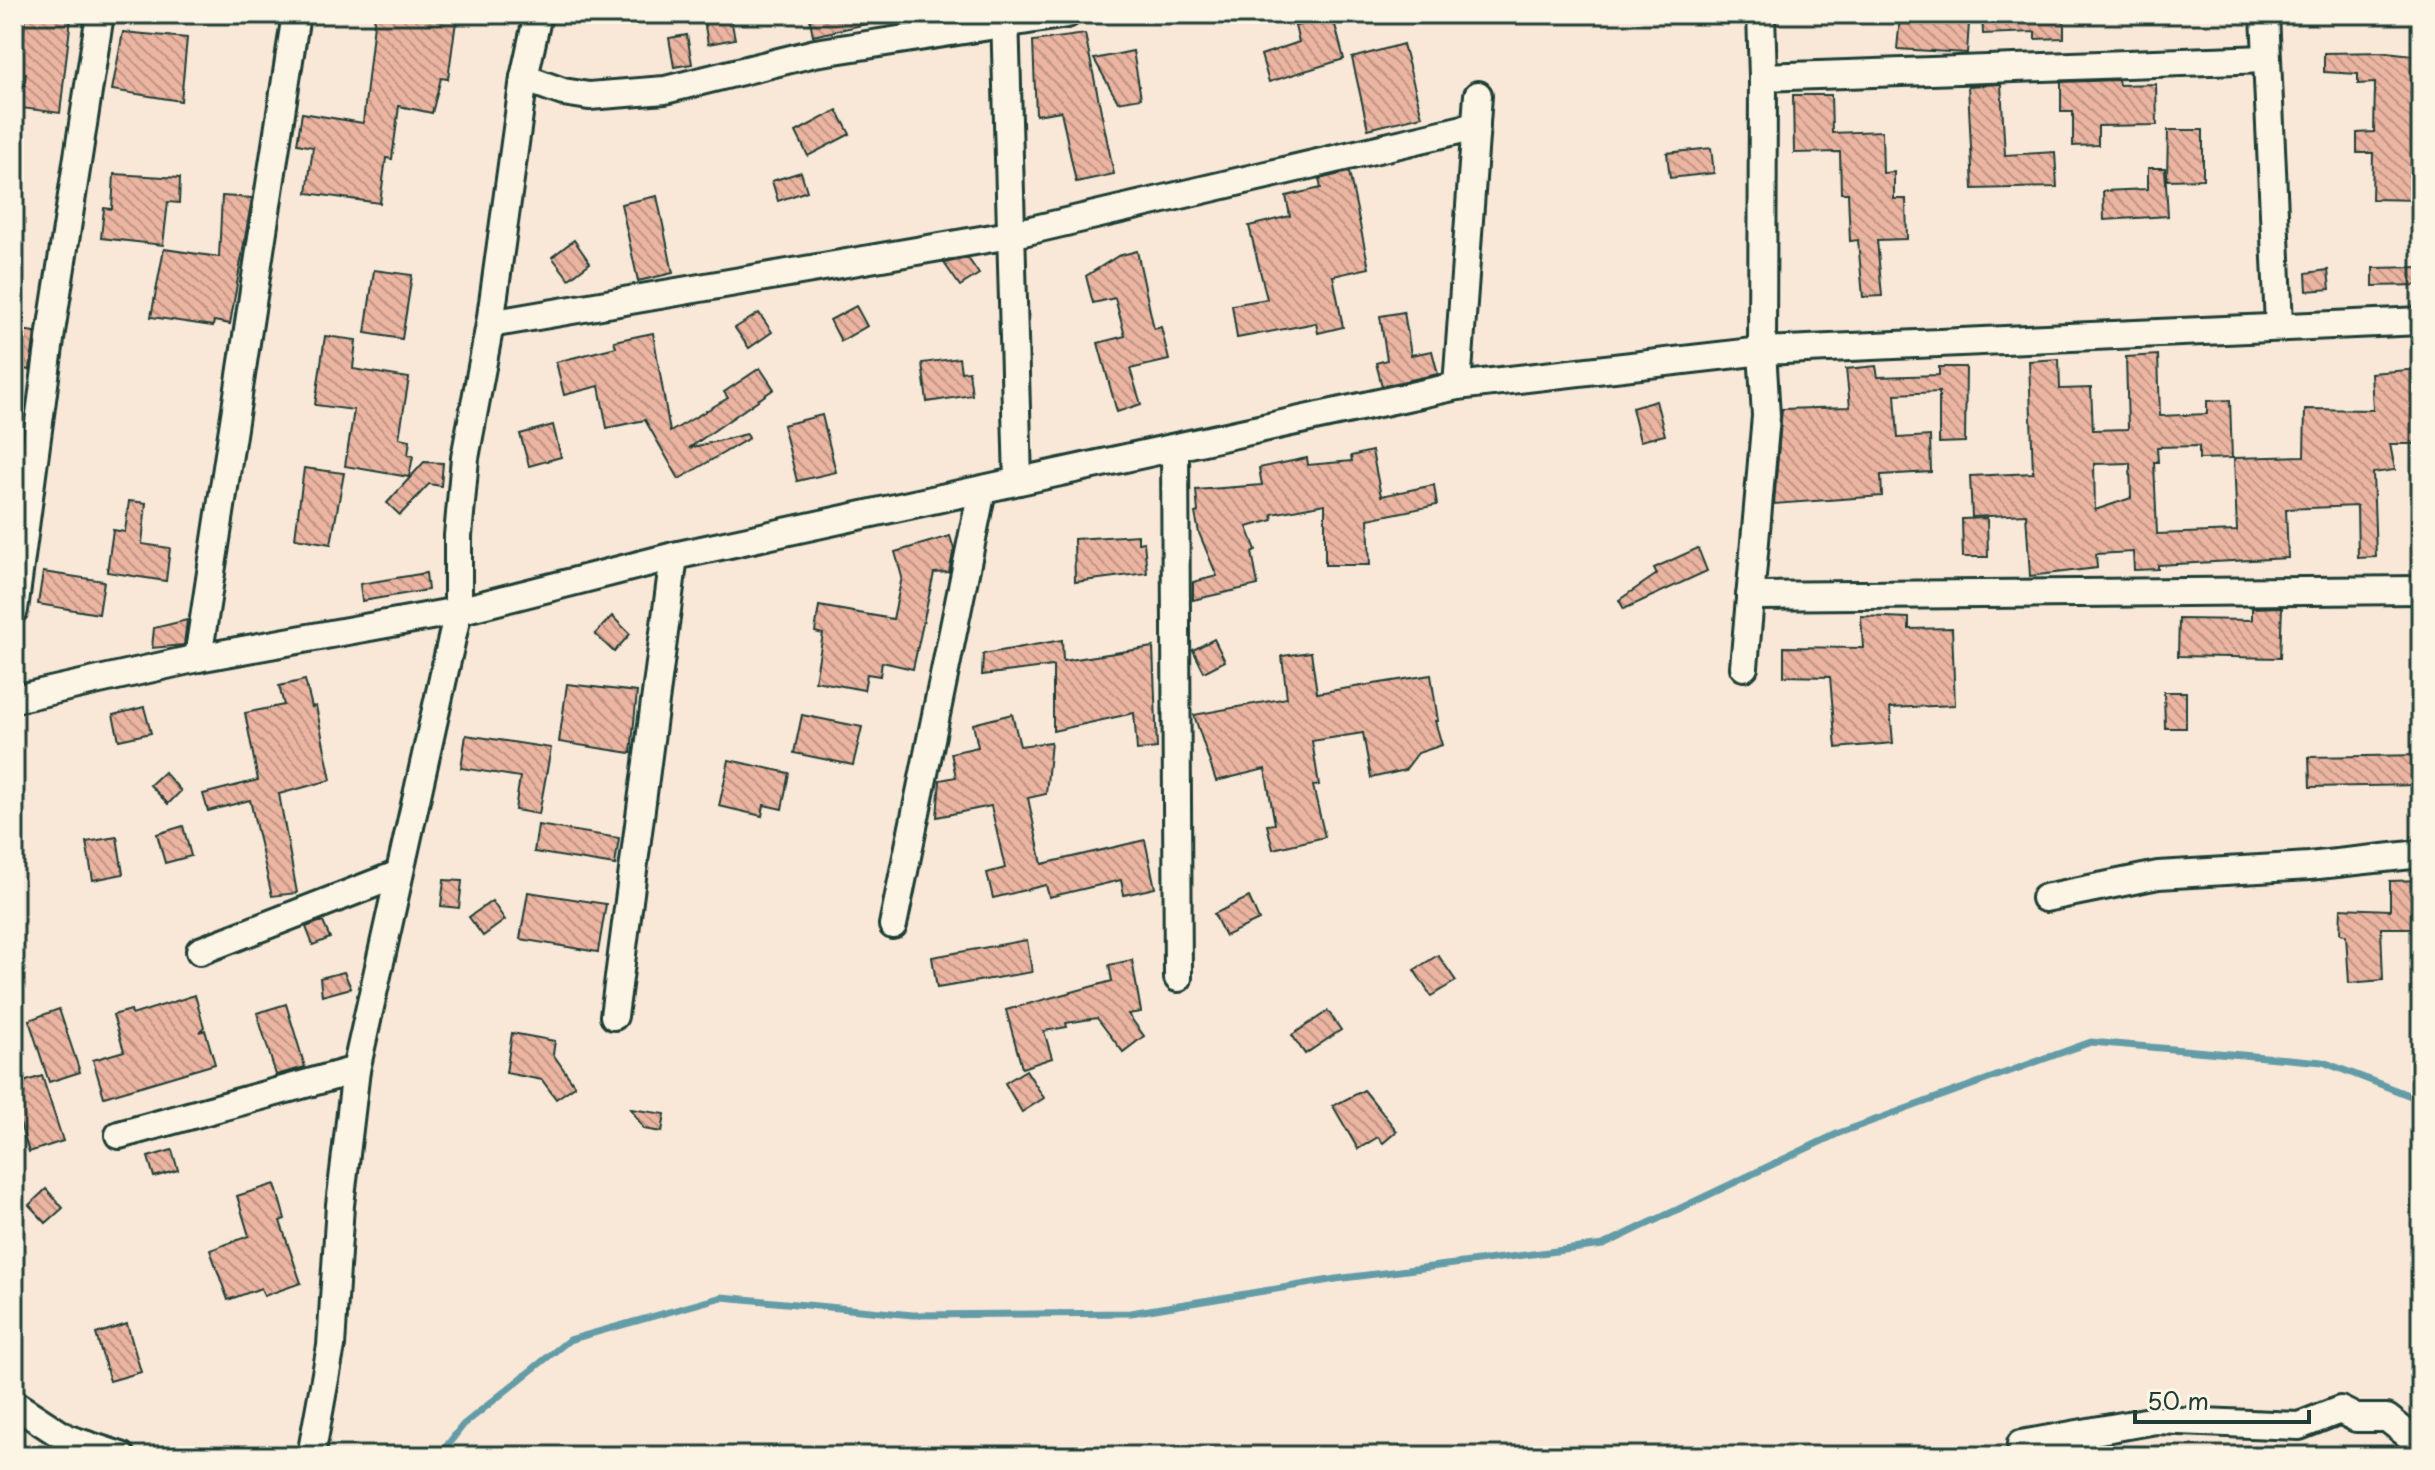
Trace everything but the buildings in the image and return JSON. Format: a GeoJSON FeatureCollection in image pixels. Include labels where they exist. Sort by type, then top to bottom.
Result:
{"type":"FeatureCollection","features":[{"type":"Feature","properties":{"kind":"street"},"geometry":{"type":"LineString","coordinates":[[14,610],[51,332],[100,14]]}},
{"type":"Feature","properties":{"kind":"street"},"geometry":{"type":"LineString","coordinates":[[198,658],[296,14]]}},
{"type":"Feature","properties":{"kind":"street"},"geometry":{"type":"LineString","coordinates":[[311,1456],[331,1346],[340,1205],[356,1070],[458,611],[458,536],[465,458],[490,324],[524,78],[538,14]]}},
{"type":"Feature","properties":{"kind":"street"},"geometry":{"type":"LineString","coordinates":[[524,78],[563,92],[589,96],[652,91],[726,77],[815,53],[1005,19],[1067,14]]}},
{"type":"Feature","properties":{"kind":"street"},"geometry":{"type":"LineString","coordinates":[[1744,667],[1766,416],[1762,351],[1761,14]]}},
{"type":"Feature","properties":{"kind":"street"},"geometry":{"type":"LineString","coordinates":[[2265,14],[2279,325]]}},
{"type":"Feature","properties":{"kind":"street"},"geometry":{"type":"LineString","coordinates":[[1005,19],[1018,481]]}},
{"type":"Feature","properties":{"kind":"street"},"geometry":{"type":"LineString","coordinates":[[1763,77],[2266,59]]}},
{"type":"Feature","properties":{"kind":"street"},"geometry":{"type":"LineString","coordinates":[[1457,386],[1478,95]]}},
{"type":"Feature","properties":{"kind":"street"},"geometry":{"type":"LineString","coordinates":[[490,324],[1010,235],[1476,126]]}},
{"type":"Feature","properties":{"kind":"street"},"geometry":{"type":"LineString","coordinates":[[14,699],[198,658],[458,611],[674,556],[1457,386],[1762,351],[2279,325],[2421,321]]}},
{"type":"Feature","properties":{"kind":"street"},"geometry":{"type":"LineString","coordinates":[[1175,449],[1178,978]]}},
{"type":"Feature","properties":{"kind":"street"},"geometry":{"type":"LineString","coordinates":[[893,925],[982,490]]}},
{"type":"Feature","properties":{"kind":"street"},"geometry":{"type":"LineString","coordinates":[[614,1016],[674,556]]}},
{"type":"Feature","properties":{"kind":"street"},"geometry":{"type":"LineString","coordinates":[[1750,596],[2421,590]]}},
{"type":"Feature","properties":{"kind":"street"},"geometry":{"type":"LineString","coordinates":[[2045,898],[2158,875],[2309,866],[2421,854]]}},
{"type":"Feature","properties":{"kind":"street"},"geometry":{"type":"LineString","coordinates":[[200,951],[399,874]]}},
{"type":"Feature","properties":{"kind":"street"},"geometry":{"type":"LineString","coordinates":[[119,1135],[356,1070]]}},
{"type":"Feature","properties":{"kind":"street"},"geometry":{"type":"LineString","coordinates":[[14,1404],[66,1438],[121,1456]]}},
{"type":"Feature","properties":{"kind":"street"},"geometry":{"type":"LineString","coordinates":[[2021,1444],[2156,1420],[2299,1426],[2340,1410],[2356,1418],[2387,1418],[2417,1442],[2421,1441]]}},
{"type":"Feature","properties":{"kind":"waterway"},"geometry":{"type":"LineString","coordinates":[[439,1456],[463,1425],[569,1340],[722,1297],[913,1315],[1131,1313],[1336,1279],[1603,1245],[1839,1133],[2091,1042],[2323,1062],[2421,1100]]}}]}
